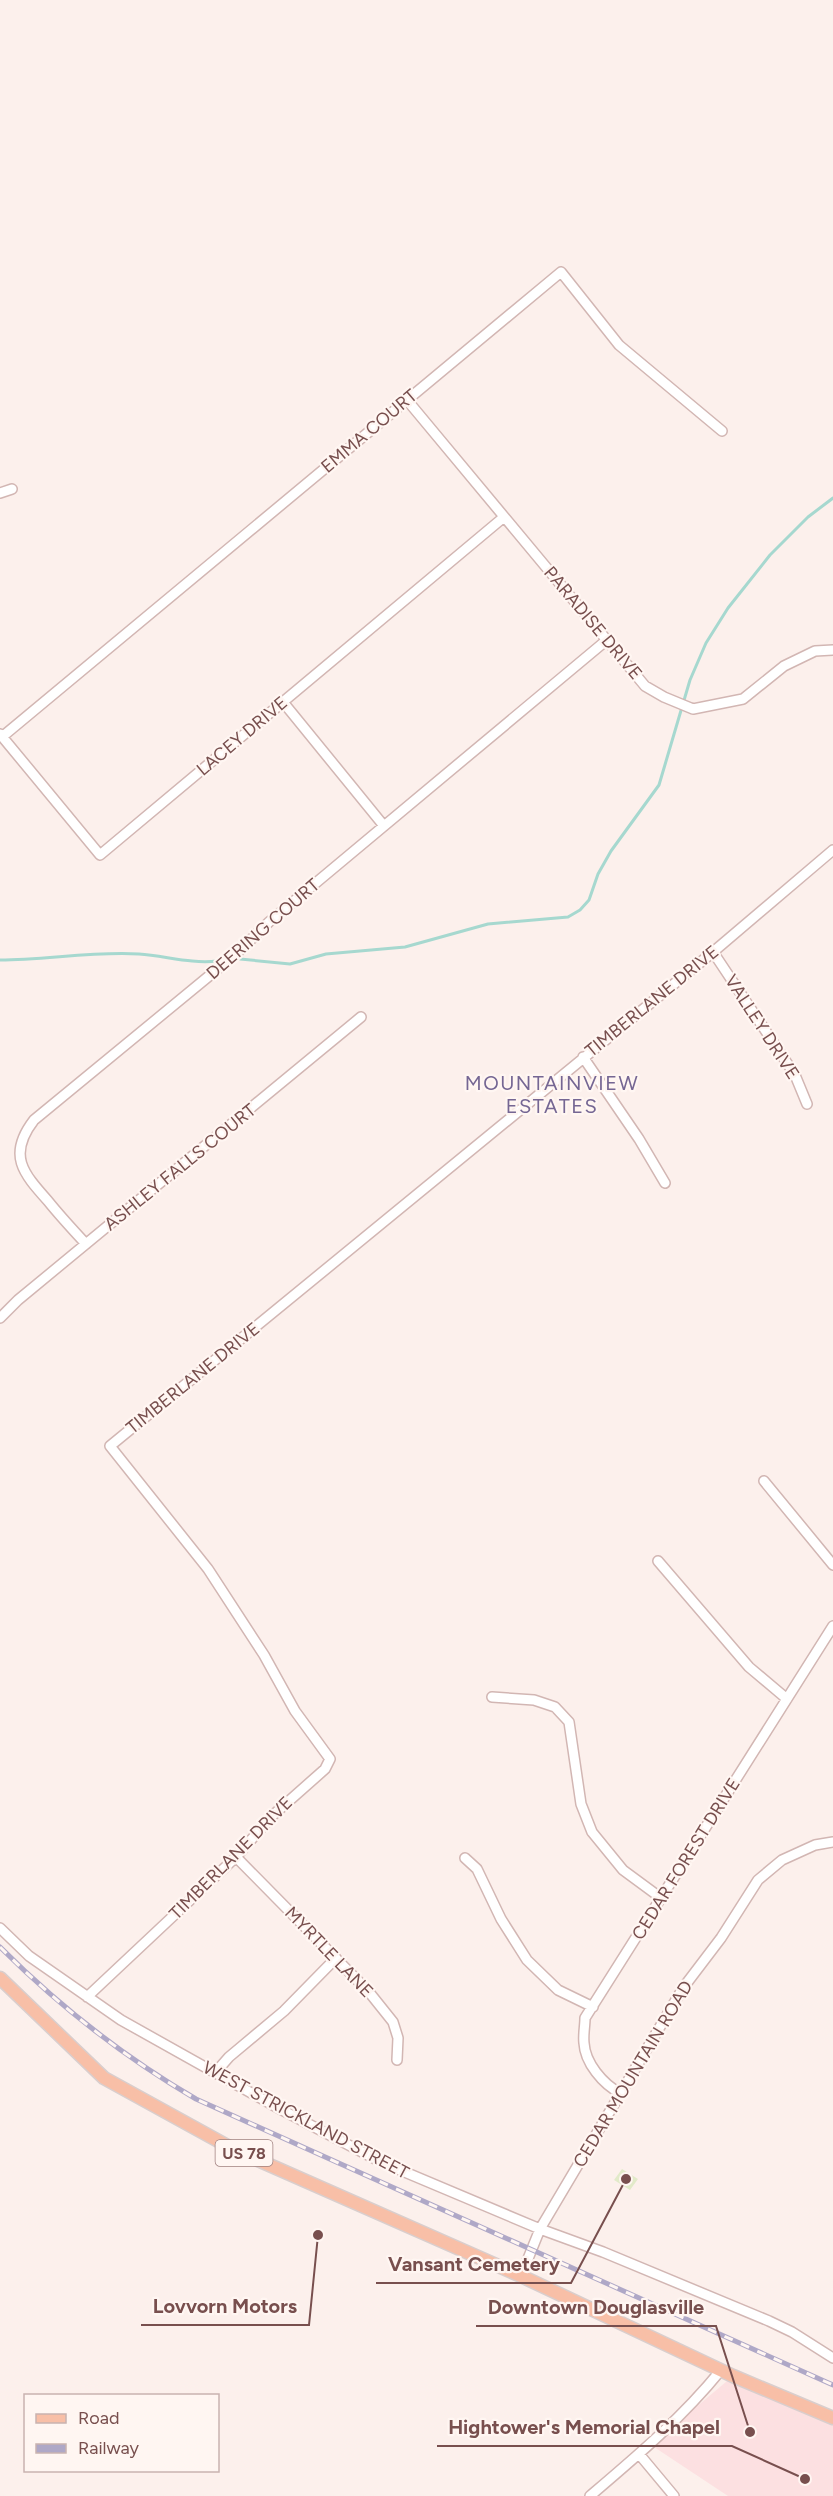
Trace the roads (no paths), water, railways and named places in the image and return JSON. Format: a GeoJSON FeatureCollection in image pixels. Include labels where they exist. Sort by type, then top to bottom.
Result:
{"type":"FeatureCollection","features":[{"type":"Feature","properties":{"kind":"main road","name":"US 78"},"geometry":{"type":"LineString","coordinates":[[0,1978],[104,2078],[233,2149],[520,2276],[720,2370],[833,2418]]}},
{"type":"Feature","properties":{"kind":"street","name":"EMMA COURT"},"geometry":{"type":"LineString","coordinates":[[1,736],[561,272],[619,345],[722,431]]}},
{"type":"Feature","properties":{"kind":"street","name":"PARADISE DRIVE"},"geometry":{"type":"LineString","coordinates":[[407,399],[645,686],[693,709],[743,699],[784,666],[814,651],[833,650]]}},
{"type":"Feature","properties":{"kind":"street"},"geometry":{"type":"LineString","coordinates":[[0,493],[12,489]]}},
{"type":"Feature","properties":{"kind":"street","name":"LACEY DRIVE"},"geometry":{"type":"LineString","coordinates":[[1,736],[100,855],[504,517]]}},
{"type":"Feature","properties":{"kind":"street","name":"DEERING COURT"},"geometry":{"type":"LineString","coordinates":[[86,1244],[24,1174],[19,1156],[23,1134],[34,1120],[237,954],[269,922],[608,639]]}},
{"type":"Feature","properties":{"kind":"street"},"geometry":{"type":"LineString","coordinates":[[283,702],[384,826]]}},
{"type":"Feature","properties":{"kind":"street","name":"TIMBERLANE DRIVE"},"geometry":{"type":"LineString","coordinates":[[87,1997],[236,1857],[272,1816],[325,1769],[330,1759],[295,1711],[258,1646],[208,1569],[110,1446],[386,1222],[833,850]]}},
{"type":"Feature","properties":{"kind":"street","name":"VALLEY DRIVE"},"geometry":{"type":"LineString","coordinates":[[713,952],[795,1075],[807,1104]]}},
{"type":"Feature","properties":{"kind":"street","name":"ASHLEY FALLS COURT"},"geometry":{"type":"LineString","coordinates":[[0,1318],[18,1300],[361,1017]]}},
{"type":"Feature","properties":{"kind":"street"},"geometry":{"type":"LineString","coordinates":[[583,1057],[639,1139],[665,1183]]}},
{"type":"Feature","properties":{"kind":"street"},"geometry":{"type":"LineString","coordinates":[[764,1481],[833,1565]]}},
{"type":"Feature","properties":{"kind":"street"},"geometry":{"type":"LineString","coordinates":[[658,1561],[749,1667],[787,1699]]}},
{"type":"Feature","properties":{"kind":"street","name":"CEDAR FOREST DRIVE"},"geometry":{"type":"LineString","coordinates":[[620,2092],[611,2088],[592,2067],[584,2045],[585,2018],[833,1626]]}},
{"type":"Feature","properties":{"kind":"street"},"geometry":{"type":"LineString","coordinates":[[492,1697],[534,1700],[555,1707],[569,1722],[581,1804],[592,1832],[623,1870],[661,1898]]}},
{"type":"Feature","properties":{"kind":"street","name":"CEDAR MOUNTAIN ROAD"},"geometry":{"type":"LineString","coordinates":[[520,2276],[540,2229],[620,2092],[683,1988],[720,1938],[758,1880],[782,1860],[815,1845],[833,1842]]}},
{"type":"Feature","properties":{"kind":"street","name":"MYRTLE LANE"},"geometry":{"type":"LineString","coordinates":[[236,1857],[369,1992],[393,2022],[398,2038],[397,2060]]}},
{"type":"Feature","properties":{"kind":"street"},"geometry":{"type":"LineString","coordinates":[[465,1858],[477,1869],[501,1919],[527,1960],[558,1990],[593,2007]]}},
{"type":"Feature","properties":{"kind":"street","name":"WEST STRICKLAND STREET"},"geometry":{"type":"LineString","coordinates":[[0,1928],[29,1956],[136,2029],[381,2162],[769,2321],[792,2332],[833,2358]]}},
{"type":"Feature","properties":{"kind":"street"},"geometry":{"type":"LineString","coordinates":[[215,2073],[229,2057],[284,2011],[336,1958]]}},
{"type":"Feature","properties":{"kind":"street"},"geometry":{"type":"LineString","coordinates":[[590,2496],[688,2409],[720,2370]]}},
{"type":"Feature","properties":{"kind":"street"},"geometry":{"type":"LineString","coordinates":[[639,2454],[674,2496]]}},
{"type":"Feature","properties":{"kind":"waterway"},"geometry":{"type":"LineString","coordinates":[[240,959],[290,964],[326,954],[405,947],[488,924],[568,917],[580,910],[589,900],[598,874],[611,851],[659,785],[690,680],[706,643],[728,608],[770,555],[808,517],[833,498]]}},
{"type":"Feature","properties":{"kind":"waterway"},"geometry":{"type":"LineString","coordinates":[[0,960],[122,953],[217,961]]}},
{"type":"Feature","properties":{"kind":"railway"},"geometry":{"type":"LineString","coordinates":[[0,1947],[94,2030],[143,2066],[196,2099],[833,2385]]}},
{"type":"Feature","properties":{"kind":"place","name":"Vansant Cemetery"},"geometry":{"type":"Point","coordinates":[626,2179]}},
{"type":"Feature","properties":{"kind":"place","name":"Lovvorn Motors"},"geometry":{"type":"Point","coordinates":[318,2235]}},
{"type":"Feature","properties":{"kind":"place","name":"Downtown Douglasville"},"geometry":{"type":"Point","coordinates":[750,2432]}},
{"type":"Feature","properties":{"kind":"place","name":"Hightower's Memorial Chapel"},"geometry":{"type":"Point","coordinates":[805,2479]}},
{"type":"Feature","properties":{"kind":"district","name":"MOUNTAINVIEW ESTATES"},"geometry":{"type":"Point","coordinates":[552,1094]}}]}
